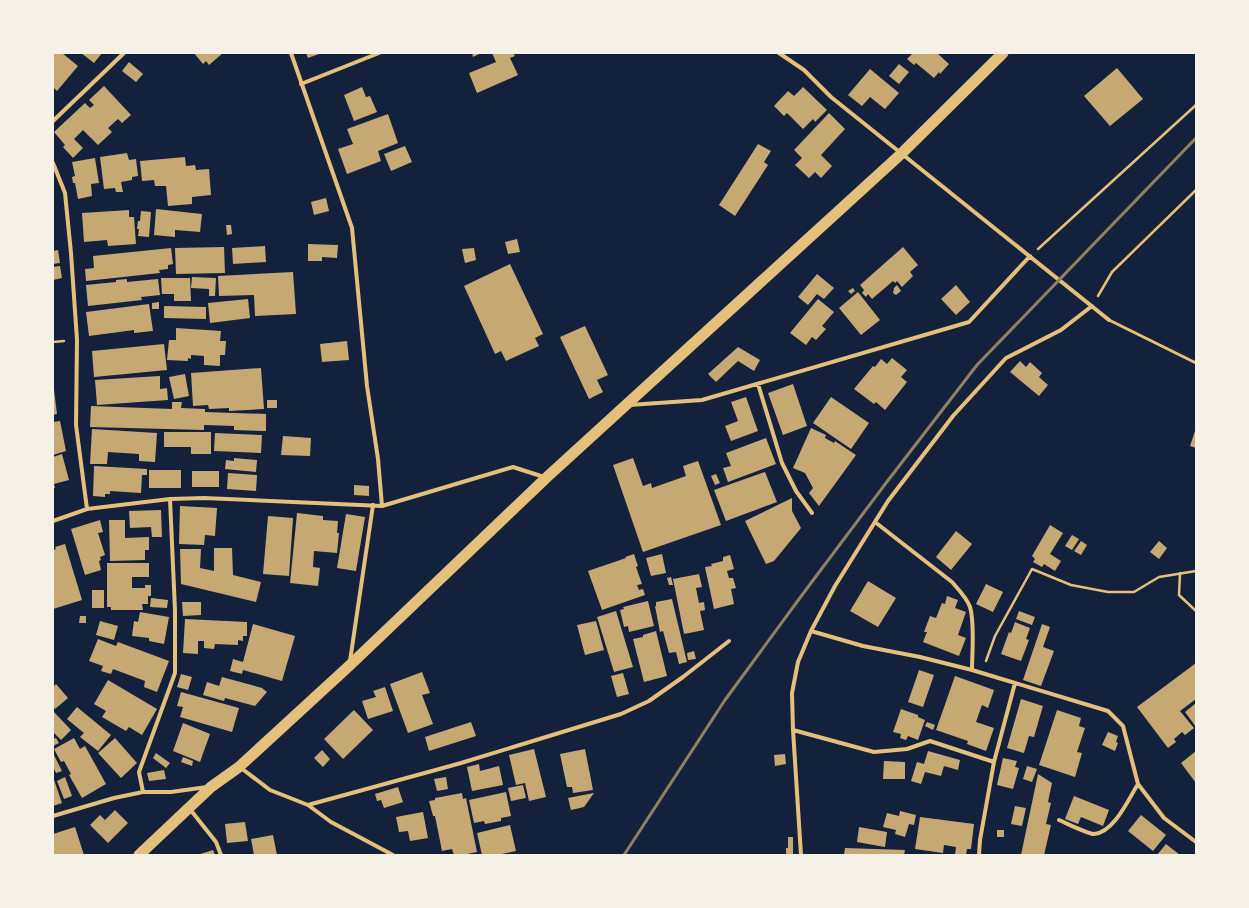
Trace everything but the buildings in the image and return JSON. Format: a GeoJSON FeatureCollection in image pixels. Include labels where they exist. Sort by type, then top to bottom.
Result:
{"type":"FeatureCollection","features":[{"type":"Feature","properties":{"kind":"highway"},"geometry":{"type":"LineString","coordinates":[[139,855],[211,787],[239,766],[349,666],[546,478],[901,154],[1003,53]]}},
{"type":"Feature","properties":{"kind":"street"},"geometry":{"type":"LineString","coordinates":[[53,121],[124,53]]}},
{"type":"Feature","properties":{"kind":"street"},"geometry":{"type":"LineString","coordinates":[[291,53],[352,228],[367,386],[378,459],[382,506]]}},
{"type":"Feature","properties":{"kind":"street"},"geometry":{"type":"LineString","coordinates":[[301,84],[379,53]]}},
{"type":"Feature","properties":{"kind":"street"},"geometry":{"type":"LineString","coordinates":[[779,53],[804,70],[831,96],[901,154],[1109,320]]}},
{"type":"Feature","properties":{"kind":"street"},"geometry":{"type":"LineString","coordinates":[[53,163],[65,193],[71,254],[77,340],[76,425],[87,509]]}},
{"type":"Feature","properties":{"kind":"street"},"geometry":{"type":"LineString","coordinates":[[624,406],[702,400],[969,322],[1030,256]]}},
{"type":"Feature","properties":{"kind":"street"},"geometry":{"type":"LineString","coordinates":[[801,855],[792,692],[798,662],[811,631],[834,586],[888,502],[953,416],[1006,358],[1061,330],[1092,306]]}},
{"type":"Feature","properties":{"kind":"street"},"geometry":{"type":"LineString","coordinates":[[758,384],[782,463],[796,490],[812,513]]}},
{"type":"Feature","properties":{"kind":"street"},"geometry":{"type":"LineString","coordinates":[[53,521],[87,509],[170,499],[204,498],[382,506],[512,467],[546,478]]}},
{"type":"Feature","properties":{"kind":"street"},"geometry":{"type":"LineString","coordinates":[[143,792],[139,772],[175,673],[175,610],[170,499]]}},
{"type":"Feature","properties":{"kind":"street"},"geometry":{"type":"LineString","coordinates":[[349,666],[374,505]]}},
{"type":"Feature","properties":{"kind":"street"},"geometry":{"type":"LineString","coordinates":[[875,522],[952,582],[962,594],[970,607],[972,627],[972,670]]}},
{"type":"Feature","properties":{"kind":"street"},"geometry":{"type":"LineString","coordinates":[[811,631],[863,646],[920,657],[972,670],[1015,682],[1108,712],[1123,726],[1138,784],[1164,818],[1196,842]]}},
{"type":"Feature","properties":{"kind":"street"},"geometry":{"type":"LineString","coordinates":[[308,805],[461,763],[621,714],[649,701],[730,641]]}},
{"type":"Feature","properties":{"kind":"street"},"geometry":{"type":"LineString","coordinates":[[979,855],[980,840],[994,762],[1015,682]]}},
{"type":"Feature","properties":{"kind":"street"},"geometry":{"type":"LineString","coordinates":[[793,730],[874,752],[907,750],[930,741],[994,762]]}},
{"type":"Feature","properties":{"kind":"street"},"geometry":{"type":"LineString","coordinates":[[239,766],[270,790],[308,805],[332,822],[393,855]]}},
{"type":"Feature","properties":{"kind":"street"},"geometry":{"type":"LineString","coordinates":[[1059,820],[1093,834],[1101,832],[1114,823],[1138,784]]}},
{"type":"Feature","properties":{"kind":"street"},"geometry":{"type":"LineString","coordinates":[[53,816],[114,798],[143,792],[171,792],[211,787]]}},
{"type":"Feature","properties":{"kind":"street"},"geometry":{"type":"LineString","coordinates":[[189,808],[216,842],[222,855]]}},
{"type":"Feature","properties":{"kind":"lane"},"geometry":{"type":"LineString","coordinates":[[1109,320],[1196,363]]}},
{"type":"Feature","properties":{"kind":"path"},"geometry":{"type":"LineString","coordinates":[[1030,256],[1196,105]]}},
{"type":"Feature","properties":{"kind":"path"},"geometry":{"type":"LineString","coordinates":[[1092,306],[1112,272],[1196,190]]}},
{"type":"Feature","properties":{"kind":"path"},"geometry":{"type":"LineString","coordinates":[[982,673],[995,636],[1032,569],[1071,585],[1108,592],[1134,592],[1160,577],[1196,571]]}},
{"type":"Feature","properties":{"kind":"path"},"geometry":{"type":"LineString","coordinates":[[1180,573],[1179,595],[1196,611]]}},
{"type":"Feature","properties":{"kind":"railway"},"geometry":{"type":"LineString","coordinates":[[624,855],[725,700],[886,483],[977,365],[1196,138]]}}]}
